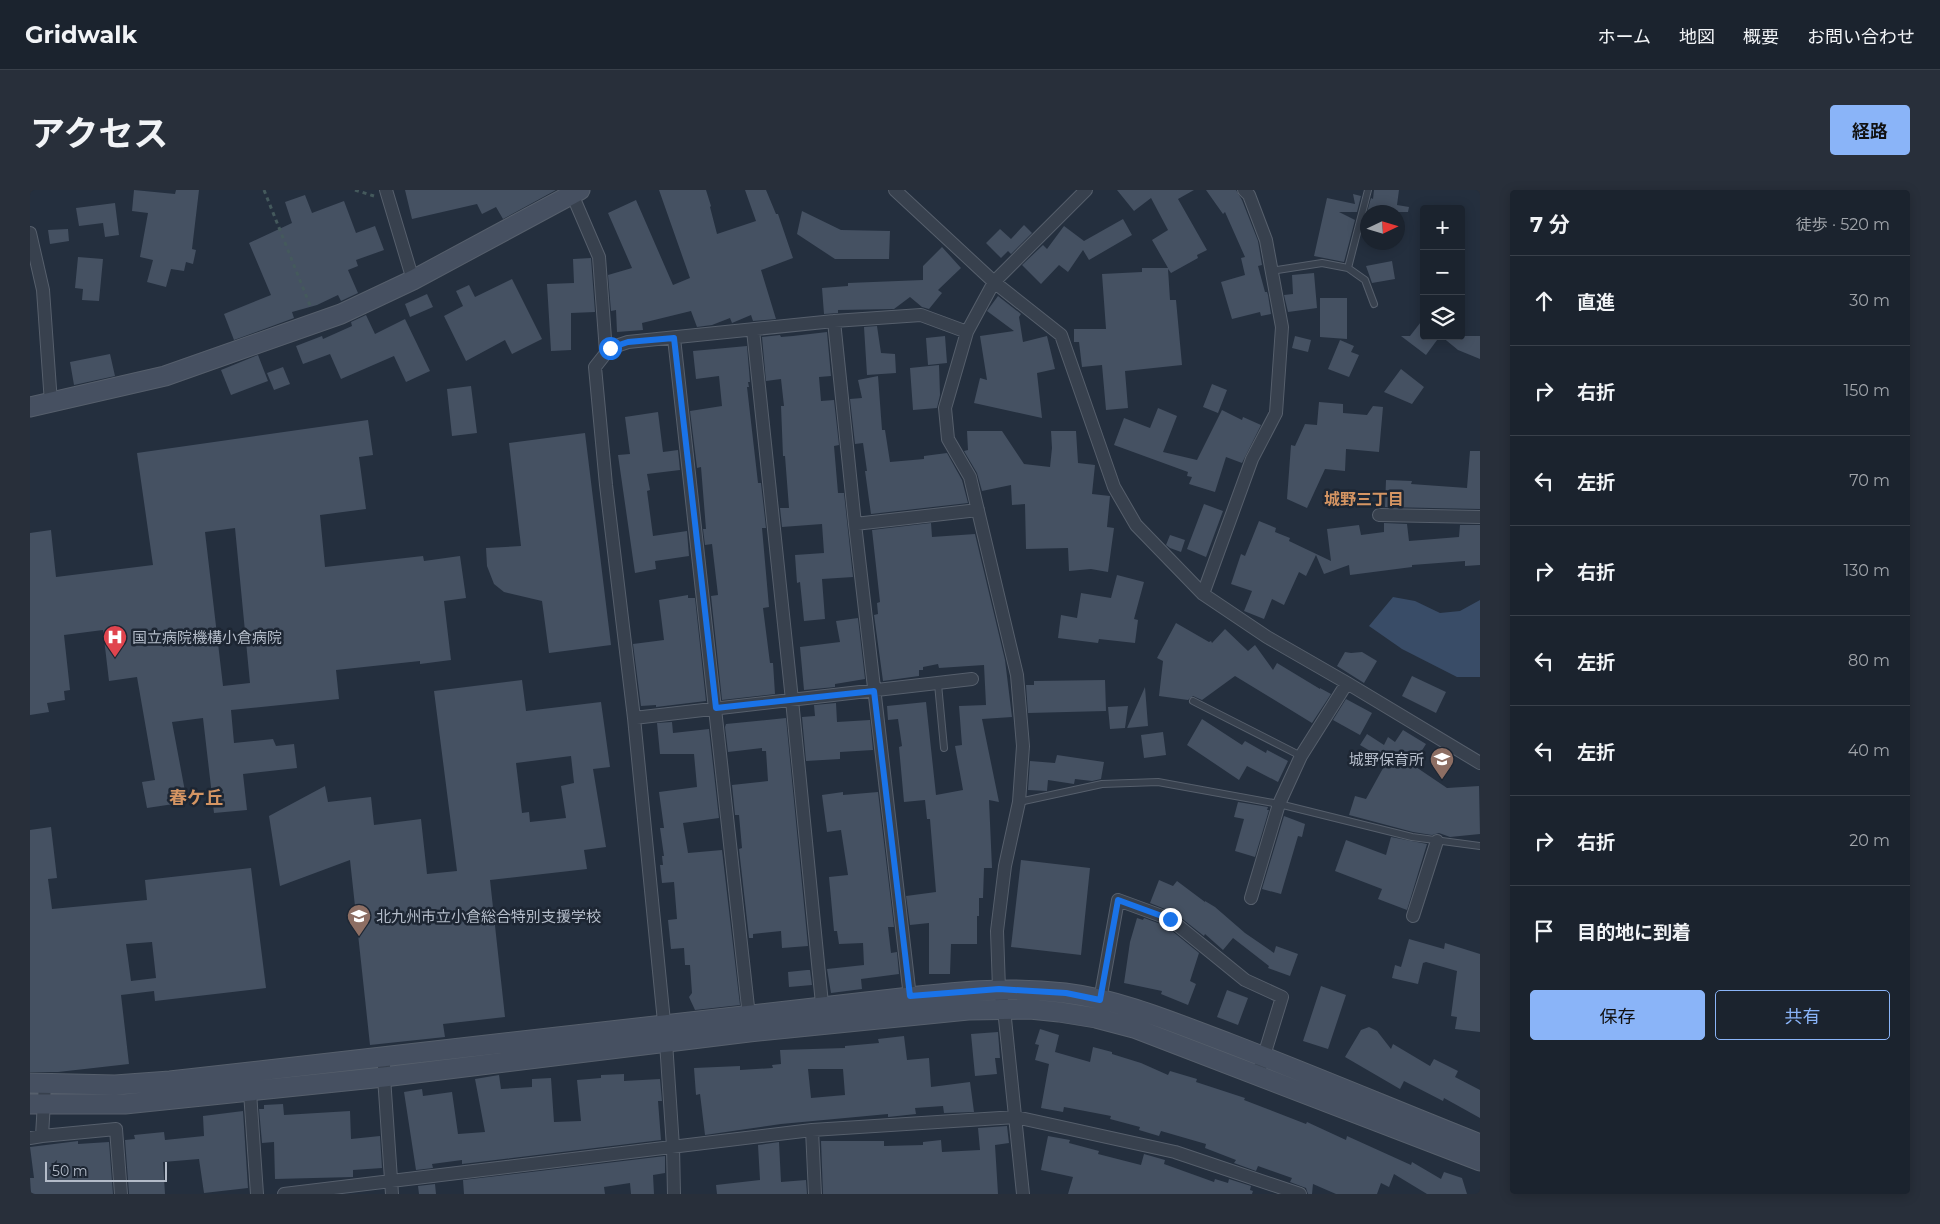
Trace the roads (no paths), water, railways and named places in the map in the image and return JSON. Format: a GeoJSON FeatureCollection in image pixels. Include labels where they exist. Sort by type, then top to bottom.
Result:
{"type":"FeatureCollection","features":[{"type":"Feature","properties":{"kind":"street"},"geometry":{"type":"LineString","coordinates":[[386,190],[413,280]]}},
{"type":"Feature","properties":{"kind":"street"},"geometry":{"type":"LineString","coordinates":[[895,190],[994,282],[1061,335],[1114,487],[1136,524],[1203,594],[1267,637],[1347,682],[1480,763]]}},
{"type":"Feature","properties":{"kind":"street"},"geometry":{"type":"LineString","coordinates":[[1023,1194],[1004,1009],[999,989],[997,931],[1005,866],[1019,802],[1023,746],[1018,675],[970,477],[948,439],[944,408],[967,332],[994,282],[1086,190]]}},
{"type":"Feature","properties":{"kind":"street"},"geometry":{"type":"LineString","coordinates":[[1203,594],[1252,459],[1276,413],[1282,327],[1266,240],[1248,195],[1244,190]]}},
{"type":"Feature","properties":{"kind":"street"},"geometry":{"type":"LineString","coordinates":[[30,407],[165,376],[341,314],[413,280],[576,192],[600,257],[606,352]]}},
{"type":"Feature","properties":{"kind":"street"},"geometry":{"type":"LineString","coordinates":[[30,233],[43,290],[51,403]]}},
{"type":"Feature","properties":{"kind":"street"},"geometry":{"type":"LineString","coordinates":[[674,1194],[673,1147],[665,1034],[634,718],[606,485],[596,368],[610,348],[628,342],[834,321],[920,315],[967,332]]}},
{"type":"Feature","properties":{"kind":"street"},"geometry":{"type":"LineString","coordinates":[[834,321],[855,524],[910,996]]}},
{"type":"Feature","properties":{"kind":"street"},"geometry":{"type":"LineString","coordinates":[[753,330],[823,1016]]}},
{"type":"Feature","properties":{"kind":"street"},"geometry":{"type":"LineString","coordinates":[[674,338],[749,1016]]}},
{"type":"Feature","properties":{"kind":"street"},"geometry":{"type":"LineString","coordinates":[[855,524],[978,510]]}},
{"type":"Feature","properties":{"kind":"street"},"geometry":{"type":"LineString","coordinates":[[1379,515],[1480,517]]}},
{"type":"Feature","properties":{"kind":"street"},"geometry":{"type":"LineString","coordinates":[[634,718],[972,679]]}},
{"type":"Feature","properties":{"kind":"street"},"geometry":{"type":"LineString","coordinates":[[1251,898],[1279,804],[1301,756],[1347,682]]}},
{"type":"Feature","properties":{"kind":"street"},"geometry":{"type":"LineString","coordinates":[[1413,916],[1438,840]]}},
{"type":"Feature","properties":{"kind":"street"},"geometry":{"type":"LineString","coordinates":[[1100,1000],[1118,900],[1170,919],[1245,980],[1282,997],[1258,1075]]}},
{"type":"Feature","properties":{"kind":"street"},"geometry":{"type":"LineString","coordinates":[[121,1194],[116,1129],[36,1137],[38,1083],[115,1085],[170,1081],[384,1056],[665,1034],[823,1016],[910,996],[999,989],[1066,993],[1100,1000],[1173,1022],[1480,1144]]}},
{"type":"Feature","properties":{"kind":"street"},"geometry":{"type":"LineString","coordinates":[[37,1104],[125,1104],[384,1077],[665,1034],[749,1016],[823,1016],[1004,1009],[1059,1012],[1096,1018],[1134,1028],[1480,1161]]}},
{"type":"Feature","properties":{"kind":"street"},"geometry":{"type":"LineString","coordinates":[[384,1056],[391,1188]]}},
{"type":"Feature","properties":{"kind":"street"},"geometry":{"type":"LineString","coordinates":[[253,1071],[250,1092],[257,1194]]}},
{"type":"Feature","properties":{"kind":"street"},"geometry":{"type":"LineString","coordinates":[[284,1194],[391,1188],[673,1147],[812,1130],[1016,1116],[1176,1152],[1300,1194]]}},
{"type":"Feature","properties":{"kind":"street"},"geometry":{"type":"LineString","coordinates":[[812,1130],[815,1194]]}},
{"type":"Feature","properties":{"kind":"lane"},"geometry":{"type":"LineString","coordinates":[[1348,268],[1368,190]]}},
{"type":"Feature","properties":{"kind":"lane"},"geometry":{"type":"LineString","coordinates":[[1271,271],[1322,263],[1348,268],[1365,280],[1374,304]]}},
{"type":"Feature","properties":{"kind":"lane"},"geometry":{"type":"LineString","coordinates":[[938,684],[944,748]]}},
{"type":"Feature","properties":{"kind":"lane"},"geometry":{"type":"LineString","coordinates":[[1193,700],[1301,756]]}},
{"type":"Feature","properties":{"kind":"lane"},"geometry":{"type":"LineString","coordinates":[[1019,802],[1102,784],[1158,782],[1279,804],[1412,837],[1480,846]]}},
{"type":"Feature","properties":{"kind":"water"},"geometry":{"type":"Polygon","coordinates":[[[1393,597],[1415,601],[1440,613],[1460,611],[1480,600],[1480,677],[1457,677],[1402,649],[1369,626],[1393,597]]]}},
{"type":"Feature","properties":{"kind":"place","name":"国立病院機構小倉病院"},"geometry":{"type":"Point","coordinates":[115,658]}},
{"type":"Feature","properties":{"kind":"place","name":"城野保育所"},"geometry":{"type":"Point","coordinates":[1442,780]}},
{"type":"Feature","properties":{"kind":"place","name":"北九州市立小倉総合特別支援学校"},"geometry":{"type":"Point","coordinates":[359,937]}},
{"type":"Feature","properties":{"kind":"district","name":"城野三丁目"},"geometry":{"type":"Point","coordinates":[1364,499]}},
{"type":"Feature","properties":{"kind":"district","name":"春ケ丘"},"geometry":{"type":"Point","coordinates":[196,798]}}]}
